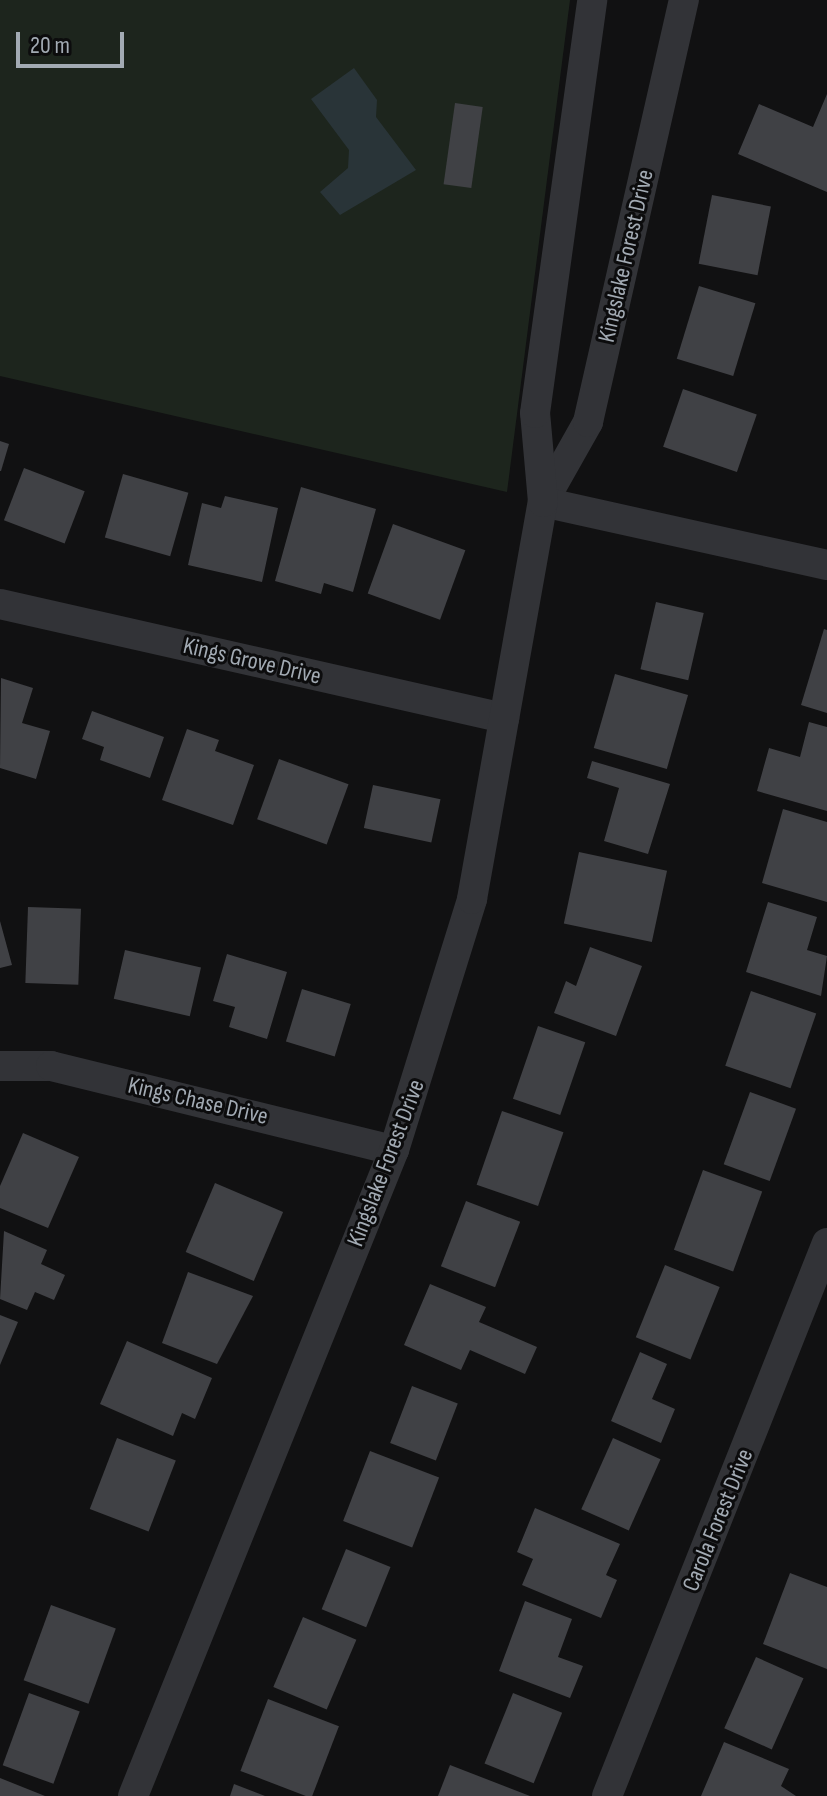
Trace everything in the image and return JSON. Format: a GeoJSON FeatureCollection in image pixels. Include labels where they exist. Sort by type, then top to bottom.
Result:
{"type":"FeatureCollection","features":[{"type":"Feature","properties":{"kind":"street","name":"Kingslake Forest Drive"},"geometry":{"type":"LineString","coordinates":[[133,1796],[394,1150],[472,899],[543,502],[535,413],[592,0]]}},
{"type":"Feature","properties":{"kind":"street","name":"Kingslake Forest Drive"},"geometry":{"type":"LineString","coordinates":[[543,502],[588,422],[684,0]]}},
{"type":"Feature","properties":{"kind":"street"},"geometry":{"type":"LineString","coordinates":[[543,502],[827,565]]}},
{"type":"Feature","properties":{"kind":"street","name":"Kings Grove Drive"},"geometry":{"type":"LineString","coordinates":[[0,604],[504,718]]}},
{"type":"Feature","properties":{"kind":"street","name":"Kings Chase Drive"},"geometry":{"type":"LineString","coordinates":[[0,1066],[51,1066],[394,1150]]}},
{"type":"Feature","properties":{"kind":"street","name":"Carola Forest Drive"},"geometry":{"type":"LineString","coordinates":[[607,1796],[827,1243]]}},
{"type":"Feature","properties":{"kind":"shaded area"},"geometry":{"type":"Polygon","coordinates":[[[0,0],[570,0],[507,492],[0,376],[0,0]]]}},
{"type":"Feature","properties":{"kind":"shaded area"},"geometry":{"type":"Polygon","coordinates":[[[354,68],[377,100],[376,117],[416,170],[340,215],[320,192],[348,168],[349,150],[311,99],[354,68]]]}},
{"type":"Feature","properties":{"kind":"building"},"geometry":{"type":"Polygon","coordinates":[[[827,94],[827,192],[738,154],[759,104],[813,127],[827,94]]]}},
{"type":"Feature","properties":{"kind":"building"},"geometry":{"type":"Polygon","coordinates":[[[455,103],[483,107],[471,188],[444,184],[455,103]]]}},
{"type":"Feature","properties":{"kind":"building"},"geometry":{"type":"Polygon","coordinates":[[[712,195],[771,206],[758,275],[699,264],[712,195]]]}},
{"type":"Feature","properties":{"kind":"building"},"geometry":{"type":"Polygon","coordinates":[[[699,286],[755,303],[733,376],[677,359],[699,286]]]}},
{"type":"Feature","properties":{"kind":"building"},"geometry":{"type":"Polygon","coordinates":[[[683,389],[757,414],[737,472],[663,447],[683,389]]]}},
{"type":"Feature","properties":{"kind":"building"},"geometry":{"type":"Polygon","coordinates":[[[0,441],[9,444],[1,471],[0,471],[0,441]]]}},
{"type":"Feature","properties":{"kind":"building"},"geometry":{"type":"Polygon","coordinates":[[[24,468],[85,491],[65,544],[4,520],[24,468]]]}},
{"type":"Feature","properties":{"kind":"building"},"geometry":{"type":"Polygon","coordinates":[[[123,474],[188,493],[170,556],[105,537],[123,474]]]}},
{"type":"Feature","properties":{"kind":"building"},"geometry":{"type":"Polygon","coordinates":[[[301,487],[376,509],[353,592],[324,583],[321,594],[275,581],[301,487]]]}},
{"type":"Feature","properties":{"kind":"building"},"geometry":{"type":"Polygon","coordinates":[[[225,496],[278,508],[262,582],[188,565],[202,503],[221,508],[225,496]]]}},
{"type":"Feature","properties":{"kind":"building"},"geometry":{"type":"Polygon","coordinates":[[[393,524],[465,550],[440,620],[368,594],[393,524]]]}},
{"type":"Feature","properties":{"kind":"building"},"geometry":{"type":"Polygon","coordinates":[[[656,602],[704,613],[688,680],[640,669],[656,602]]]}},
{"type":"Feature","properties":{"kind":"building"},"geometry":{"type":"Polygon","coordinates":[[[824,629],[827,630],[827,713],[801,705],[824,629]]]}},
{"type":"Feature","properties":{"kind":"building"},"geometry":{"type":"Polygon","coordinates":[[[615,674],[688,695],[667,769],[594,748],[615,674]]]}},
{"type":"Feature","properties":{"kind":"building"},"geometry":{"type":"Polygon","coordinates":[[[1,678],[33,688],[22,723],[50,731],[36,779],[0,768],[1,678]]]}},
{"type":"Feature","properties":{"kind":"building"},"geometry":{"type":"Polygon","coordinates":[[[92,711],[164,737],[150,778],[100,760],[104,747],[82,739],[92,711]]]}},
{"type":"Feature","properties":{"kind":"building"},"geometry":{"type":"Polygon","coordinates":[[[809,722],[827,727],[827,811],[757,791],[769,748],[800,757],[809,722]]]}},
{"type":"Feature","properties":{"kind":"building"},"geometry":{"type":"Polygon","coordinates":[[[187,729],[219,740],[215,751],[254,765],[233,825],[162,800],[187,729]]]}},
{"type":"Feature","properties":{"kind":"building"},"geometry":{"type":"Polygon","coordinates":[[[279,759],[349,784],[327,844],[257,819],[279,759]]]}},
{"type":"Feature","properties":{"kind":"building"},"geometry":{"type":"Polygon","coordinates":[[[592,761],[670,784],[648,854],[604,841],[619,788],[587,778],[592,761]]]}},
{"type":"Feature","properties":{"kind":"building"},"geometry":{"type":"Polygon","coordinates":[[[373,785],[440,799],[431,842],[364,828],[373,785]]]}},
{"type":"Feature","properties":{"kind":"building"},"geometry":{"type":"Polygon","coordinates":[[[783,809],[827,822],[827,902],[762,883],[783,809]]]}},
{"type":"Feature","properties":{"kind":"building"},"geometry":{"type":"Polygon","coordinates":[[[579,852],[667,871],[652,942],[564,923],[579,852]]]}},
{"type":"Feature","properties":{"kind":"building"},"geometry":{"type":"Polygon","coordinates":[[[768,902],[817,917],[807,950],[827,956],[821,996],[746,972],[768,902]]]}},
{"type":"Feature","properties":{"kind":"building"},"geometry":{"type":"Polygon","coordinates":[[[28,907],[81,909],[78,985],[25,983],[28,907]]]}},
{"type":"Feature","properties":{"kind":"building"},"geometry":{"type":"Polygon","coordinates":[[[0,921],[12,965],[0,968],[0,921]]]}},
{"type":"Feature","properties":{"kind":"building"},"geometry":{"type":"Polygon","coordinates":[[[590,947],[642,966],[616,1036],[554,1013],[566,981],[576,986],[590,947]]]}},
{"type":"Feature","properties":{"kind":"building"},"geometry":{"type":"Polygon","coordinates":[[[125,950],[201,968],[190,1016],[114,999],[125,950]]]}},
{"type":"Feature","properties":{"kind":"building"},"geometry":{"type":"Polygon","coordinates":[[[227,954],[287,972],[267,1039],[229,1027],[235,1007],[213,1001],[227,954]]]}},
{"type":"Feature","properties":{"kind":"building"},"geometry":{"type":"Polygon","coordinates":[[[302,989],[351,1004],[335,1057],[286,1042],[302,989]]]}},
{"type":"Feature","properties":{"kind":"building"},"geometry":{"type":"Polygon","coordinates":[[[751,991],[816,1013],[791,1088],[725,1066],[751,991]]]}},
{"type":"Feature","properties":{"kind":"building"},"geometry":{"type":"Polygon","coordinates":[[[538,1026],[585,1042],[560,1115],[513,1099],[538,1026]]]}},
{"type":"Feature","properties":{"kind":"building"},"geometry":{"type":"Polygon","coordinates":[[[750,1092],[796,1109],[770,1181],[724,1164],[750,1092]]]}},
{"type":"Feature","properties":{"kind":"building"},"geometry":{"type":"Polygon","coordinates":[[[502,1111],[563,1132],[538,1206],[477,1185],[502,1111]]]}},
{"type":"Feature","properties":{"kind":"building"},"geometry":{"type":"Polygon","coordinates":[[[23,1133],[79,1157],[48,1228],[0,1208],[0,1186],[23,1133]]]}},
{"type":"Feature","properties":{"kind":"building"},"geometry":{"type":"Polygon","coordinates":[[[703,1170],[762,1192],[733,1271],[674,1250],[703,1170]]]}},
{"type":"Feature","properties":{"kind":"building"},"geometry":{"type":"Polygon","coordinates":[[[215,1183],[283,1212],[254,1281],[186,1252],[215,1183]]]}},
{"type":"Feature","properties":{"kind":"building"},"geometry":{"type":"Polygon","coordinates":[[[466,1201],[520,1222],[495,1287],[441,1266],[466,1201]]]}},
{"type":"Feature","properties":{"kind":"building"},"geometry":{"type":"Polygon","coordinates":[[[4,1231],[47,1250],[41,1264],[65,1275],[54,1300],[35,1292],[27,1310],[0,1299],[4,1231]]]}},
{"type":"Feature","properties":{"kind":"building"},"geometry":{"type":"Polygon","coordinates":[[[665,1265],[720,1287],[690,1359],[636,1337],[665,1265]]]}},
{"type":"Feature","properties":{"kind":"building"},"geometry":{"type":"Polygon","coordinates":[[[188,1272],[253,1296],[217,1364],[162,1343],[188,1272]]]}},
{"type":"Feature","properties":{"kind":"building"},"geometry":{"type":"Polygon","coordinates":[[[430,1284],[486,1307],[479,1322],[537,1347],[525,1374],[470,1350],[461,1370],[404,1345],[430,1284]]]}},
{"type":"Feature","properties":{"kind":"building"},"geometry":{"type":"Polygon","coordinates":[[[0,1315],[18,1322],[0,1365],[0,1315]]]}},
{"type":"Feature","properties":{"kind":"building"},"geometry":{"type":"Polygon","coordinates":[[[127,1341],[212,1378],[195,1419],[182,1413],[173,1436],[100,1404],[127,1341]]]}},
{"type":"Feature","properties":{"kind":"building"},"geometry":{"type":"Polygon","coordinates":[[[640,1352],[667,1364],[652,1399],[675,1409],[661,1443],[611,1421],[640,1352]]]}},
{"type":"Feature","properties":{"kind":"building"},"geometry":{"type":"Polygon","coordinates":[[[412,1386],[458,1404],[436,1461],[390,1443],[412,1386]]]}},
{"type":"Feature","properties":{"kind":"building"},"geometry":{"type":"Polygon","coordinates":[[[117,1438],[176,1461],[149,1532],[90,1509],[117,1438]]]}},
{"type":"Feature","properties":{"kind":"building"},"geometry":{"type":"Polygon","coordinates":[[[613,1438],[661,1459],[629,1530],[581,1509],[613,1438]]]}},
{"type":"Feature","properties":{"kind":"building"},"geometry":{"type":"Polygon","coordinates":[[[370,1451],[439,1478],[412,1548],[343,1521],[370,1451]]]}},
{"type":"Feature","properties":{"kind":"building"},"geometry":{"type":"Polygon","coordinates":[[[535,1508],[620,1544],[606,1575],[617,1580],[601,1618],[522,1585],[533,1559],[517,1552],[535,1508]]]}},
{"type":"Feature","properties":{"kind":"building"},"geometry":{"type":"Polygon","coordinates":[[[346,1549],[391,1567],[366,1627],[322,1609],[346,1549]]]}},
{"type":"Feature","properties":{"kind":"building"},"geometry":{"type":"Polygon","coordinates":[[[790,1573],[827,1587],[827,1669],[763,1644],[790,1573]]]}},
{"type":"Feature","properties":{"kind":"building"},"geometry":{"type":"Polygon","coordinates":[[[525,1601],[572,1619],[558,1657],[583,1666],[570,1698],[499,1671],[525,1601]]]}},
{"type":"Feature","properties":{"kind":"building"},"geometry":{"type":"Polygon","coordinates":[[[51,1605],[116,1629],[88,1704],[24,1680],[51,1605]]]}},
{"type":"Feature","properties":{"kind":"building"},"geometry":{"type":"Polygon","coordinates":[[[303,1617],[356,1640],[327,1710],[273,1687],[303,1617]]]}},
{"type":"Feature","properties":{"kind":"building"},"geometry":{"type":"Polygon","coordinates":[[[756,1657],[804,1678],[772,1749],[724,1728],[756,1657]]]}},
{"type":"Feature","properties":{"kind":"building"},"geometry":{"type":"Polygon","coordinates":[[[29,1693],[80,1711],[53,1784],[3,1765],[29,1693]]]}},
{"type":"Feature","properties":{"kind":"building"},"geometry":{"type":"Polygon","coordinates":[[[513,1693],[562,1713],[534,1783],[485,1763],[513,1693]]]}},
{"type":"Feature","properties":{"kind":"building"},"geometry":{"type":"Polygon","coordinates":[[[268,1699],[339,1726],[312,1796],[240,1771],[268,1699]]]}},
{"type":"Feature","properties":{"kind":"building"},"geometry":{"type":"Polygon","coordinates":[[[724,1742],[789,1769],[781,1786],[796,1796],[701,1796],[724,1742]]]}},
{"type":"Feature","properties":{"kind":"building"},"geometry":{"type":"Polygon","coordinates":[[[450,1765],[530,1796],[438,1796],[450,1765]]]}},
{"type":"Feature","properties":{"kind":"building"},"geometry":{"type":"Polygon","coordinates":[[[0,1778],[45,1796],[0,1796],[0,1778]]]}},
{"type":"Feature","properties":{"kind":"building"},"geometry":{"type":"Polygon","coordinates":[[[234,1784],[265,1796],[230,1796],[234,1784]]]}}]}
